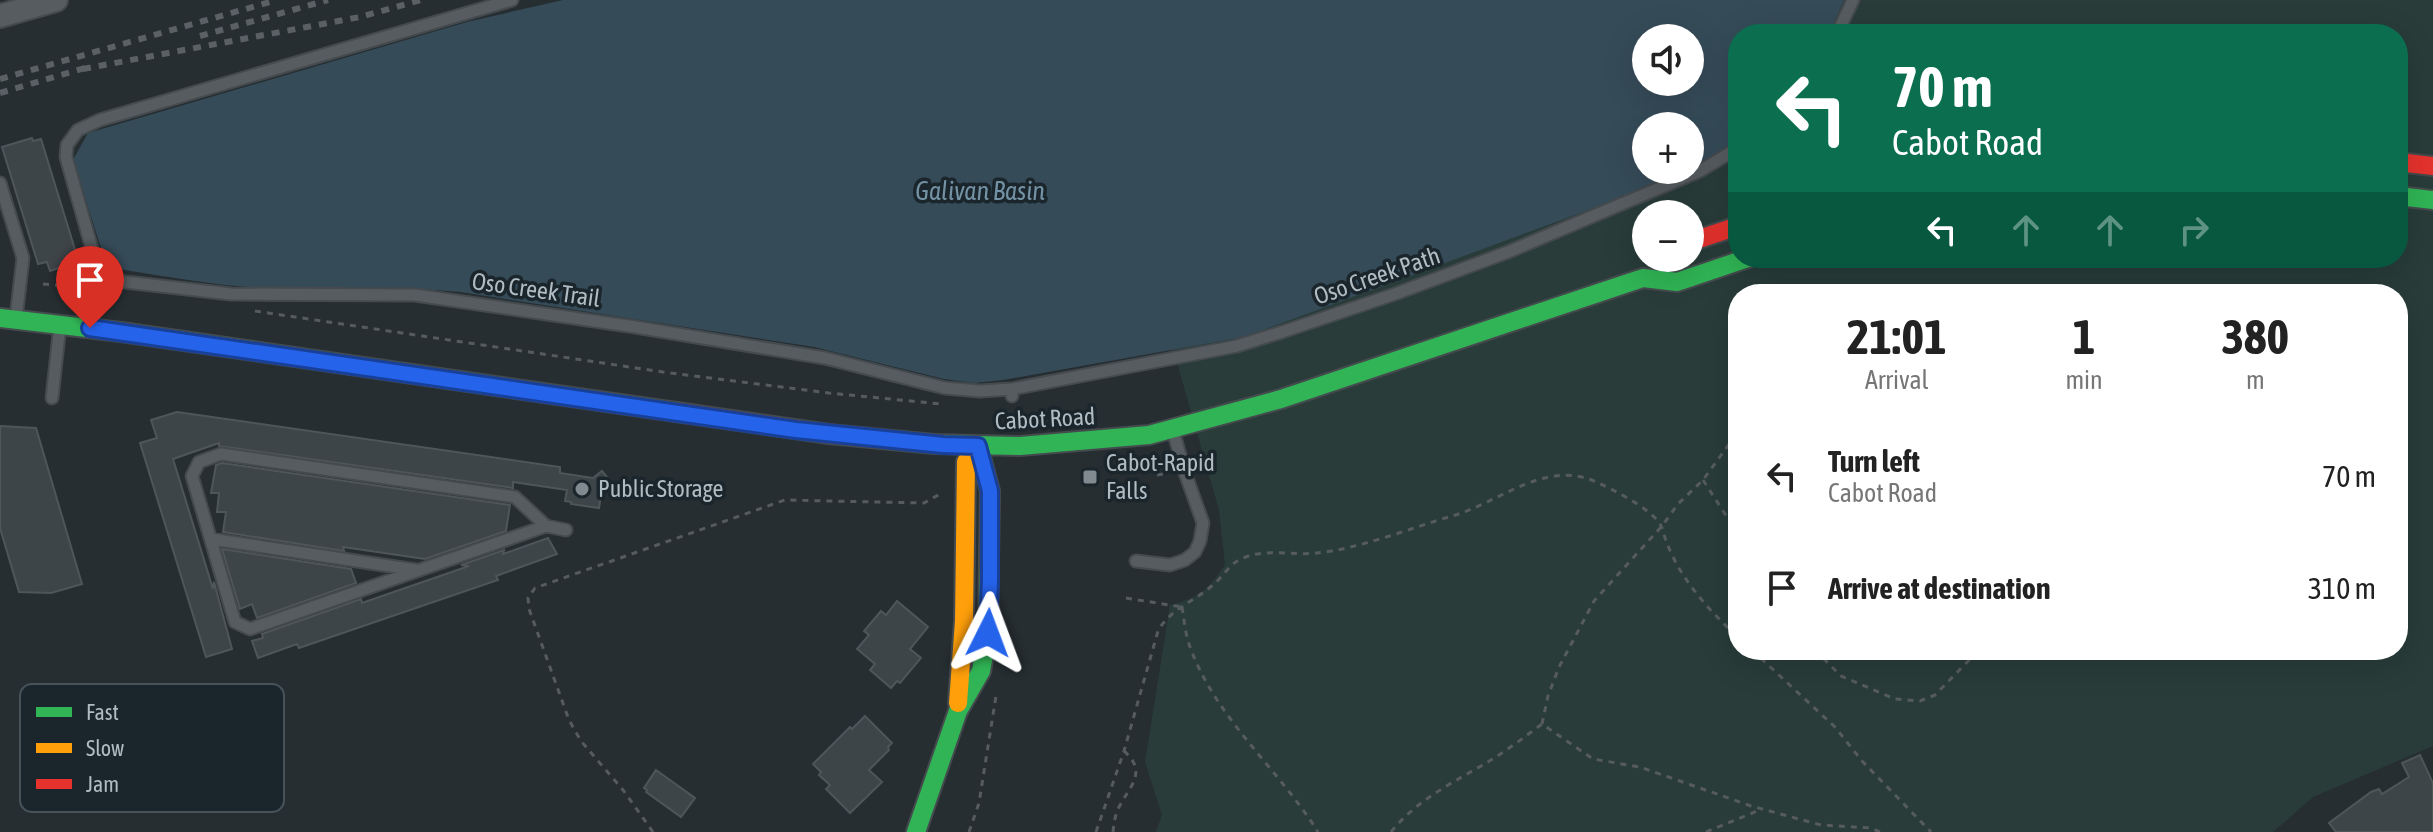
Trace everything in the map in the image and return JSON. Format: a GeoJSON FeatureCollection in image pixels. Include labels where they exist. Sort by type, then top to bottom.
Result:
{"type":"FeatureCollection","features":[{"type":"Feature","properties":{"kind":"main road"},"geometry":{"type":"LineString","coordinates":[[2408,163],[2433,166]]}},
{"type":"Feature","properties":{"kind":"main road"},"geometry":{"type":"LineString","coordinates":[[2408,197],[2433,200]]}},
{"type":"Feature","properties":{"kind":"main road"},"geometry":{"type":"LineString","coordinates":[[1704,237],[1728,229]]}},
{"type":"Feature","properties":{"kind":"main road","name":"Cabot Road"},"geometry":{"type":"LineString","coordinates":[[8,319],[818,433],[943,445],[1020,446],[1106,440],[1173,429],[1281,399],[1643,278],[1677,282],[1728,265]]}},
{"type":"Feature","properties":{"kind":"main road","name":"Cabot Road"},"geometry":{"type":"LineString","coordinates":[[1643,278],[1648,272]]}},
{"type":"Feature","properties":{"kind":"main road"},"geometry":{"type":"LineString","coordinates":[[958,711],[964,621],[966,462],[978,446]]}},
{"type":"Feature","properties":{"kind":"main road"},"geometry":{"type":"LineString","coordinates":[[916,832],[958,711],[981,671],[988,633],[990,491],[978,446]]}},
{"type":"Feature","properties":{"kind":"street"},"geometry":{"type":"LineString","coordinates":[[0,16],[27,4],[56,0]]}},
{"type":"Feature","properties":{"kind":"lane"},"geometry":{"type":"LineString","coordinates":[[116,281],[102,272],[94,256],[66,157],[67,145],[78,130],[153,103],[512,0]]}},
{"type":"Feature","properties":{"kind":"lane"},"geometry":{"type":"LineString","coordinates":[[1842,24],[1853,2]]}},
{"type":"Feature","properties":{"kind":"lane","name":"Oso Creek Path"},"geometry":{"type":"LineString","coordinates":[[1012,392],[1237,346],[1282,332],[1508,252],[1700,171],[1728,154]]}},
{"type":"Feature","properties":{"kind":"lane"},"geometry":{"type":"LineString","coordinates":[[0,183],[23,258],[8,319]]}},
{"type":"Feature","properties":{"kind":"lane","name":"Oso Creek Trail"},"geometry":{"type":"LineString","coordinates":[[116,281],[231,294],[415,295],[825,358],[945,388],[1012,392]]}},
{"type":"Feature","properties":{"kind":"lane"},"geometry":{"type":"LineString","coordinates":[[52,398],[60,324]]}},
{"type":"Feature","properties":{"kind":"lane"},"geometry":{"type":"LineString","coordinates":[[1136,561],[1170,565],[1185,560],[1195,552],[1200,541],[1203,523],[1173,429]]}},
{"type":"Feature","properties":{"kind":"lane"},"geometry":{"type":"LineString","coordinates":[[546,526],[515,497],[221,454],[199,462],[192,476],[235,622],[250,629],[546,526],[566,530]]}},
{"type":"Feature","properties":{"kind":"lane"},"geometry":{"type":"LineString","coordinates":[[211,539],[418,570]]}},
{"type":"Feature","properties":{"kind":"path"},"geometry":{"type":"LineString","coordinates":[[43,284],[103,289],[116,281]]}},
{"type":"Feature","properties":{"kind":"path"},"geometry":{"type":"LineString","coordinates":[[245,309],[663,372],[854,396],[942,405],[948,402]]}},
{"type":"Feature","properties":{"kind":"path"},"geometry":{"type":"LineString","coordinates":[[1391,832],[1417,806],[1542,724],[1559,667],[1594,601],[1678,504],[1703,480],[1728,446]]}},
{"type":"Feature","properties":{"kind":"path"},"geometry":{"type":"LineString","coordinates":[[1096,832],[1124,751],[1158,631],[1164,621],[1216,583],[1224,571],[1238,560],[1256,554],[1316,553],[1342,548],[1469,511],[1532,480],[1575,476],[1594,481],[1650,512],[1662,526],[1682,573],[1728,628]]}},
{"type":"Feature","properties":{"kind":"path"},"geometry":{"type":"LineString","coordinates":[[1703,480],[1728,519]]}},
{"type":"Feature","properties":{"kind":"path"},"geometry":{"type":"LineString","coordinates":[[653,832],[623,790],[581,741],[569,720],[529,609],[528,598],[535,588],[785,500],[924,503],[947,491],[965,490]]}},
{"type":"Feature","properties":{"kind":"path"},"geometry":{"type":"LineString","coordinates":[[1126,598],[1182,607]]}},
{"type":"Feature","properties":{"kind":"path"},"geometry":{"type":"LineString","coordinates":[[1182,607],[1189,643],[1209,687],[1241,734],[1280,777],[1318,832]]}},
{"type":"Feature","properties":{"kind":"path"},"geometry":{"type":"LineString","coordinates":[[1763,660],[1835,727],[1862,761],[1931,832]]}},
{"type":"Feature","properties":{"kind":"path"},"geometry":{"type":"LineString","coordinates":[[1825,660],[1841,676],[1895,699],[1920,701],[1935,695],[1969,660]]}},
{"type":"Feature","properties":{"kind":"path"},"geometry":{"type":"LineString","coordinates":[[1542,724],[1593,759],[1640,767],[1762,809],[1821,825],[1871,828],[1880,832]]}},
{"type":"Feature","properties":{"kind":"path"},"geometry":{"type":"LineString","coordinates":[[1113,832],[1114,819],[1135,780],[1135,765],[1124,751]]}},
{"type":"Feature","properties":{"kind":"path"},"geometry":{"type":"LineString","coordinates":[[1706,832],[1762,809]]}},
{"type":"Feature","properties":{"kind":"green space"},"geometry":{"type":"Polygon","coordinates":[[[694,0],[2433,0],[2433,746],[2313,797],[2273,832],[1156,832],[1162,815],[1145,762],[1170,605],[1202,592],[1225,565],[1219,510],[1164,317],[694,0]]]}},
{"type":"Feature","properties":{"kind":"water","name":"Galivan Basin"},"geometry":{"type":"Polygon","coordinates":[[[563,0],[1844,0],[1833,24],[1728,24],[1728,146],[1704,160],[1704,112],[1632,112],[1632,184],[1653,184],[1632,194],[1244,337],[974,383],[944,379],[814,347],[460,292],[246,287],[124,270],[111,265],[102,251],[73,160],[88,133],[467,22],[563,0]]]}},
{"type":"Feature","properties":{"kind":"building"},"geometry":{"type":"Polygon","coordinates":[[[32,138],[33,141],[41,139],[81,269],[64,274],[62,267],[50,271],[47,262],[38,264],[2,147],[32,138]]]}},
{"type":"Feature","properties":{"kind":"building"},"geometry":{"type":"Polygon","coordinates":[[[177,412],[560,467],[560,473],[593,478],[602,471],[611,482],[602,489],[599,508],[565,501],[567,490],[513,482],[513,488],[219,446],[219,443],[173,459],[213,589],[214,582],[232,649],[206,657],[140,443],[157,438],[151,420],[177,412]]]}},
{"type":"Feature","properties":{"kind":"building"},"geometry":{"type":"Polygon","coordinates":[[[0,426],[36,428],[82,584],[51,593],[19,592],[0,528],[0,426]]]}},
{"type":"Feature","properties":{"kind":"building"},"geometry":{"type":"Polygon","coordinates":[[[222,463],[510,505],[506,531],[425,559],[343,547],[344,551],[223,532],[226,512],[217,512],[219,493],[211,493],[216,465],[222,463]]]}},
{"type":"Feature","properties":{"kind":"building"},"geometry":{"type":"Polygon","coordinates":[[[548,538],[557,554],[496,576],[498,580],[299,648],[297,644],[258,658],[252,641],[263,638],[262,634],[469,566],[461,565],[504,550],[503,554],[548,538]]]}},
{"type":"Feature","properties":{"kind":"building"},"geometry":{"type":"Polygon","coordinates":[[[222,549],[351,569],[356,583],[257,618],[252,604],[240,609],[222,549]]]}},
{"type":"Feature","properties":{"kind":"building"},"geometry":{"type":"Polygon","coordinates":[[[897,601],[928,627],[910,649],[921,658],[900,683],[897,681],[891,688],[870,670],[875,664],[857,649],[869,635],[864,631],[881,611],[886,615],[897,601]]]}},
{"type":"Feature","properties":{"kind":"building"},"geometry":{"type":"Polygon","coordinates":[[[865,716],[892,743],[869,770],[882,782],[850,813],[826,789],[830,785],[813,764],[865,716]]]}},
{"type":"Feature","properties":{"kind":"building"},"geometry":{"type":"Polygon","coordinates":[[[2420,755],[2433,783],[2433,832],[2336,832],[2329,823],[2371,792],[2379,789],[2382,794],[2409,777],[2402,763],[2420,755]]]}},
{"type":"Feature","properties":{"kind":"building"},"geometry":{"type":"Polygon","coordinates":[[[656,770],[695,798],[681,817],[646,792],[644,788],[656,770]]]}},
{"type":"Feature","properties":{"kind":"railway"},"geometry":{"type":"LineString","coordinates":[[0,79],[277,0]]}},
{"type":"Feature","properties":{"kind":"railway"},"geometry":{"type":"LineString","coordinates":[[200,36],[328,0]]}},
{"type":"Feature","properties":{"kind":"railway"},"geometry":{"type":"LineString","coordinates":[[83,69],[360,17],[421,0]]}},
{"type":"Feature","properties":{"kind":"railway"},"geometry":{"type":"LineString","coordinates":[[0,93],[92,66]]}},
{"type":"Feature","properties":{"kind":"traffic: fast"},"geometry":{"type":"LineString","coordinates":[[2408,197],[2433,200]]}},
{"type":"Feature","properties":{"kind":"traffic: fast"},"geometry":{"type":"LineString","coordinates":[[934,444],[1020,446],[1149,435],[1281,399],[1643,278],[1677,282],[1728,265]]}},
{"type":"Feature","properties":{"kind":"traffic: fast"},"geometry":{"type":"LineString","coordinates":[[0,318],[121,332],[676,412]]}},
{"type":"Feature","properties":{"kind":"traffic: fast"},"geometry":{"type":"LineString","coordinates":[[916,832],[958,711],[981,671],[988,633],[990,491],[978,446]]}},
{"type":"Feature","properties":{"kind":"traffic: slow"},"geometry":{"type":"LineString","coordinates":[[958,703],[964,621],[966,462],[978,446]]}},
{"type":"Feature","properties":{"kind":"traffic: jam"},"geometry":{"type":"LineString","coordinates":[[2408,163],[2433,166]]}},
{"type":"Feature","properties":{"kind":"traffic: jam"},"geometry":{"type":"LineString","coordinates":[[1704,237],[1728,229]]}},
{"type":"Feature","properties":{"kind":"traffic: jam"},"geometry":{"type":"LineString","coordinates":[[676,412],[829,434],[934,444]]}},
{"type":"Feature","properties":{"kind":"place","name":"Cabot-Rapid Falls"},"geometry":{"type":"Point","coordinates":[1090,477]}},
{"type":"Feature","properties":{"kind":"place","name":"Public Storage"},"geometry":{"type":"Point","coordinates":[582,489]}},
{"type":"Feature","properties":{"kind":"route"},"geometry":{"type":"LineString","coordinates":[[90,328],[796,430],[978,446],[990,491],[988,633]]}}]}
